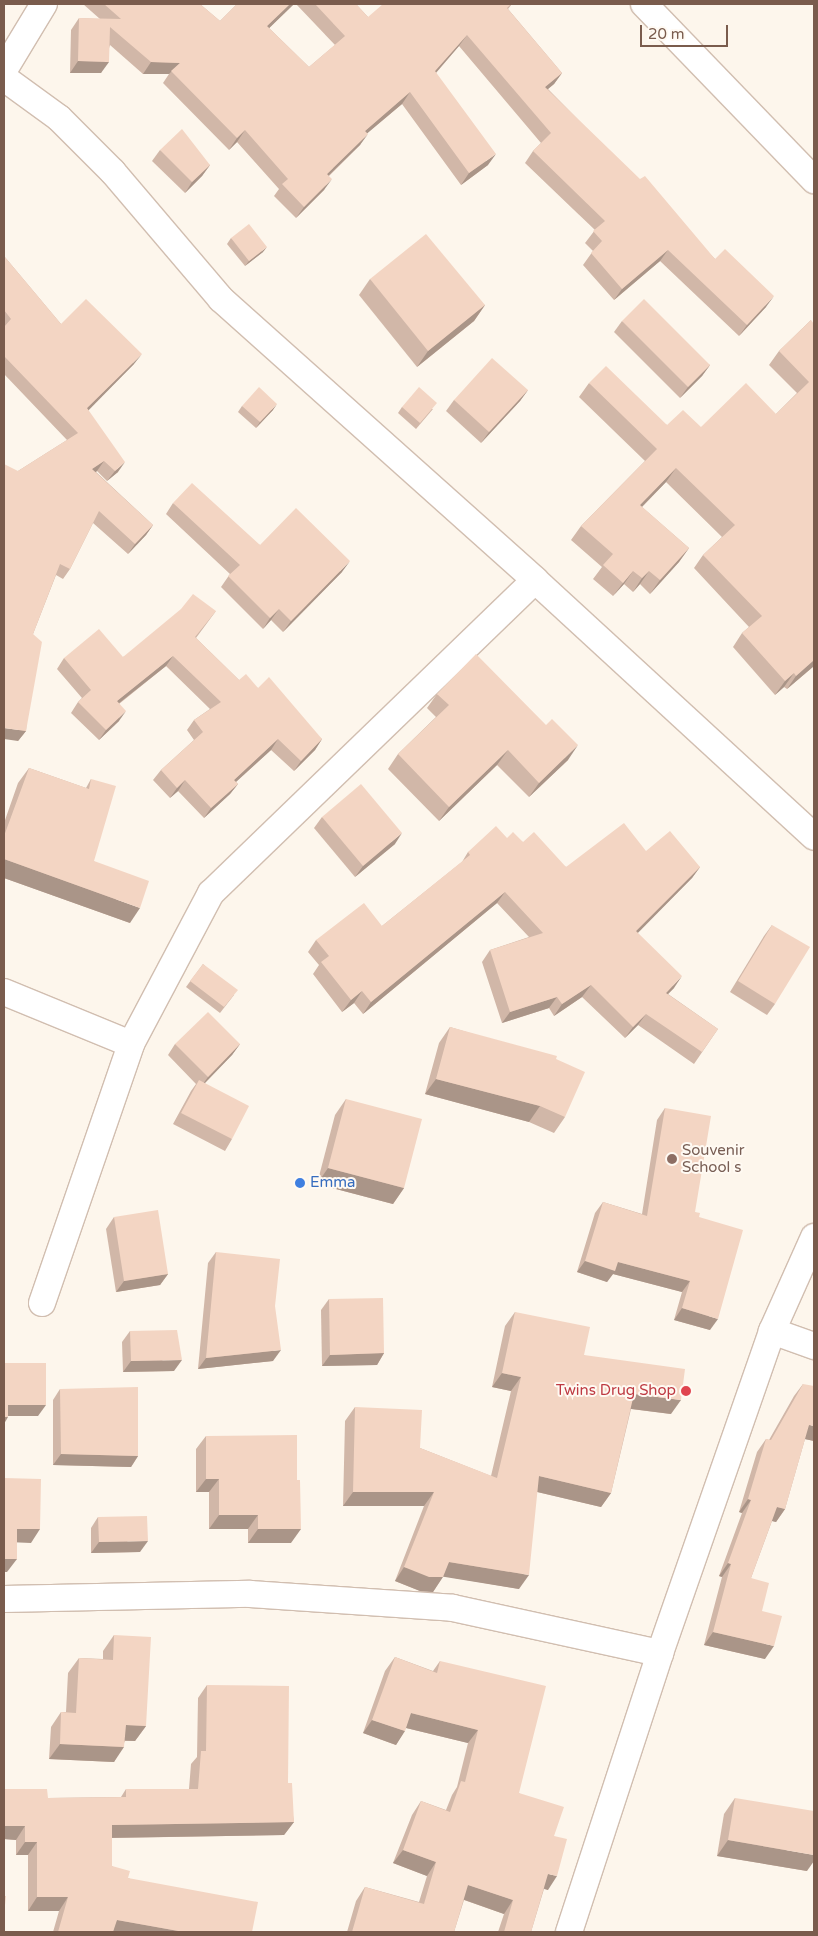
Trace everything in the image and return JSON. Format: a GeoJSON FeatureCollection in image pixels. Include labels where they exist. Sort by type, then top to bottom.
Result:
{"type":"FeatureCollection","features":[{"type":"Feature","properties":{"kind":"street"},"geometry":{"type":"LineString","coordinates":[[4,70],[44,4]]}},
{"type":"Feature","properties":{"kind":"street"},"geometry":{"type":"LineString","coordinates":[[644,4],[814,180]]}},
{"type":"Feature","properties":{"kind":"street"},"geometry":{"type":"LineString","coordinates":[[4,78],[59,118],[107,166],[221,299],[535,580],[814,837]]}},
{"type":"Feature","properties":{"kind":"street"},"geometry":{"type":"LineString","coordinates":[[42,1303],[130,1044],[211,893],[535,580]]}},
{"type":"Feature","properties":{"kind":"street"},"geometry":{"type":"LineString","coordinates":[[4,992],[130,1044]]}},
{"type":"Feature","properties":{"kind":"street"},"geometry":{"type":"LineString","coordinates":[[569,1932],[660,1653],[772,1331],[814,1237]]}},
{"type":"Feature","properties":{"kind":"street"},"geometry":{"type":"LineString","coordinates":[[772,1331],[814,1346]]}},
{"type":"Feature","properties":{"kind":"street"},"geometry":{"type":"LineString","coordinates":[[4,1599],[250,1594],[452,1608],[660,1653]]}},
{"type":"Feature","properties":{"kind":"building"},"geometry":{"type":"Polygon","coordinates":[[[104,4],[200,4],[220,21],[237,4],[290,4],[267,26],[309,67],[345,36],[315,4],[356,4],[368,17],[383,4],[511,4],[507,8],[562,73],[545,87],[640,179],[645,176],[715,259],[725,249],[774,296],[747,325],[668,250],[622,289],[591,253],[602,241],[593,231],[605,221],[533,151],[551,133],[467,35],[435,71],[496,154],[469,173],[410,92],[365,131],[368,134],[327,174],[332,179],[304,207],[282,184],[288,179],[245,130],[237,138],[171,71],[180,63],[151,62],[110,27],[109,62],[78,61],[79,18],[121,19],[104,4]]]}},
{"type":"Feature","properties":{"kind":"building"},"geometry":{"type":"Polygon","coordinates":[[[182,129],[210,165],[192,182],[160,150],[182,129]]]}},
{"type":"Feature","properties":{"kind":"building"},"geometry":{"type":"Polygon","coordinates":[[[249,224],[267,247],[249,261],[231,238],[249,224]]]}},
{"type":"Feature","properties":{"kind":"building"},"geometry":{"type":"Polygon","coordinates":[[[426,234],[485,305],[428,351],[370,279],[426,234]]]}},
{"type":"Feature","properties":{"kind":"building"},"geometry":{"type":"Polygon","coordinates":[[[4,256],[61,324],[86,299],[142,354],[87,408],[125,462],[115,471],[104,461],[92,469],[153,525],[135,544],[99,511],[70,569],[60,564],[33,634],[42,642],[26,731],[4,728],[4,464],[18,471],[78,433],[4,356],[4,327],[11,319],[4,310],[4,256]]]}},
{"type":"Feature","properties":{"kind":"building"},"geometry":{"type":"Polygon","coordinates":[[[644,299],[710,365],[688,387],[622,321],[644,299]]]}},
{"type":"Feature","properties":{"kind":"building"},"geometry":{"type":"Polygon","coordinates":[[[811,320],[814,324],[814,660],[796,676],[794,673],[785,681],[742,633],[762,616],[703,555],[735,525],[676,468],[640,505],[689,548],[660,580],[649,571],[642,578],[633,571],[623,583],[603,565],[613,554],[581,526],[657,449],[589,383],[606,366],[667,425],[683,410],[701,427],[746,383],[776,414],[809,382],[779,351],[811,320]]]}},
{"type":"Feature","properties":{"kind":"building"},"geometry":{"type":"Polygon","coordinates":[[[492,358],[528,390],[489,432],[454,400],[492,358]]]}},
{"type":"Feature","properties":{"kind":"building"},"geometry":{"type":"Polygon","coordinates":[[[259,387],[277,404],[260,422],[242,406],[259,387]]]}},
{"type":"Feature","properties":{"kind":"building"},"geometry":{"type":"Polygon","coordinates":[[[419,387],[437,403],[420,423],[402,407],[419,387]]]}},
{"type":"Feature","properties":{"kind":"building"},"geometry":{"type":"Polygon","coordinates":[[[192,483],[260,545],[296,508],[350,561],[291,621],[279,609],[270,618],[228,576],[240,565],[173,503],[192,483]]]}},
{"type":"Feature","properties":{"kind":"building"},"geometry":{"type":"Polygon","coordinates":[[[193,594],[216,611],[195,637],[239,680],[246,674],[258,688],[269,677],[322,739],[301,761],[278,739],[234,780],[238,784],[211,808],[185,780],[177,788],[161,770],[203,732],[194,720],[221,702],[173,656],[117,701],[126,711],[106,730],[78,702],[91,690],[64,658],[99,629],[123,657],[181,609],[193,594]]]}},
{"type":"Feature","properties":{"kind":"building"},"geometry":{"type":"Polygon","coordinates":[[[476,654],[546,725],[552,719],[578,745],[539,783],[508,750],[449,807],[398,754],[449,705],[437,694],[476,654]]]}},
{"type":"Feature","properties":{"kind":"building"},"geometry":{"type":"Polygon","coordinates":[[[29,768],[89,789],[91,779],[116,786],[94,861],[149,881],[140,908],[4,859],[4,836],[29,768]]]}},
{"type":"Feature","properties":{"kind":"building"},"geometry":{"type":"Polygon","coordinates":[[[361,784],[402,833],[363,866],[322,817],[361,784]]]}},
{"type":"Feature","properties":{"kind":"building"},"geometry":{"type":"Polygon","coordinates":[[[624,823],[646,851],[670,831],[700,867],[636,931],[682,976],[666,993],[718,1029],[702,1052],[646,1014],[633,1027],[591,985],[562,1004],[557,997],[510,1012],[490,950],[543,933],[505,892],[371,1002],[362,991],[351,1000],[321,962],[329,956],[316,940],[364,903],[382,926],[470,855],[468,852],[496,826],[507,838],[513,832],[523,842],[534,832],[566,867],[624,823]]]}},
{"type":"Feature","properties":{"kind":"building"},"geometry":{"type":"Polygon","coordinates":[[[772,925],[810,947],[775,1004],[738,981],[772,925]]]}},
{"type":"Feature","properties":{"kind":"building"},"geometry":{"type":"Polygon","coordinates":[[[203,964],[238,990],[224,1007],[190,981],[203,964]]]}},
{"type":"Feature","properties":{"kind":"building"},"geometry":{"type":"Polygon","coordinates":[[[208,1012],[240,1044],[208,1077],[175,1044],[208,1012]]]}},
{"type":"Feature","properties":{"kind":"building"},"geometry":{"type":"Polygon","coordinates":[[[450,1027],[557,1056],[556,1059],[585,1072],[565,1117],[540,1106],[436,1079],[450,1027]]]}},
{"type":"Feature","properties":{"kind":"building"},"geometry":{"type":"Polygon","coordinates":[[[199,1080],[249,1106],[232,1139],[181,1113],[199,1080]]]}},
{"type":"Feature","properties":{"kind":"building"},"geometry":{"type":"Polygon","coordinates":[[[346,1099],[422,1119],[404,1188],[328,1168],[346,1099]]]}},
{"type":"Feature","properties":{"kind":"building"},"geometry":{"type":"Polygon","coordinates":[[[665,1108],[711,1116],[695,1212],[700,1213],[699,1217],[743,1230],[718,1319],[682,1308],[690,1281],[618,1262],[615,1271],[585,1261],[603,1202],[647,1216],[665,1108]]]}},
{"type":"Feature","properties":{"kind":"building"},"geometry":{"type":"Polygon","coordinates":[[[158,1210],[168,1274],[124,1281],[114,1217],[158,1210]]]}},
{"type":"Feature","properties":{"kind":"building"},"geometry":{"type":"Polygon","coordinates":[[[216,1252],[280,1259],[275,1306],[281,1350],[206,1358],[216,1252]]]}},
{"type":"Feature","properties":{"kind":"building"},"geometry":{"type":"Polygon","coordinates":[[[383,1298],[384,1353],[330,1355],[329,1299],[383,1298]]]}},
{"type":"Feature","properties":{"kind":"building"},"geometry":{"type":"Polygon","coordinates":[[[515,1312],[590,1327],[584,1355],[685,1369],[681,1400],[634,1394],[611,1493],[539,1476],[529,1575],[449,1562],[443,1577],[429,1577],[404,1567],[434,1492],[353,1492],[355,1407],[422,1410],[420,1448],[497,1478],[521,1377],[502,1373],[515,1312]]]}},
{"type":"Feature","properties":{"kind":"building"},"geometry":{"type":"Polygon","coordinates":[[[177,1330],[182,1360],[131,1361],[130,1331],[177,1330]]]}},
{"type":"Feature","properties":{"kind":"building"},"geometry":{"type":"Polygon","coordinates":[[[4,1363],[46,1363],[46,1405],[8,1405],[8,1417],[4,1417],[4,1363]]]}},
{"type":"Feature","properties":{"kind":"building"},"geometry":{"type":"Polygon","coordinates":[[[803,1384],[814,1386],[814,1426],[809,1425],[785,1509],[777,1507],[751,1578],[769,1583],[762,1611],[782,1616],[774,1646],[713,1632],[731,1564],[728,1563],[751,1500],[748,1499],[766,1439],[771,1440],[803,1384]]]}},
{"type":"Feature","properties":{"kind":"building"},"geometry":{"type":"Polygon","coordinates":[[[138,1387],[138,1456],[61,1454],[60,1389],[138,1387]]]}},
{"type":"Feature","properties":{"kind":"building"},"geometry":{"type":"Polygon","coordinates":[[[297,1435],[297,1480],[300,1480],[301,1529],[258,1529],[258,1515],[219,1515],[219,1479],[206,1479],[206,1436],[297,1435]]]}},
{"type":"Feature","properties":{"kind":"building"},"geometry":{"type":"Polygon","coordinates":[[[4,1478],[41,1479],[40,1529],[17,1529],[17,1559],[4,1559],[4,1478]]]}},
{"type":"Feature","properties":{"kind":"building"},"geometry":{"type":"Polygon","coordinates":[[[147,1516],[148,1541],[99,1542],[98,1517],[147,1516]]]}},
{"type":"Feature","properties":{"kind":"building"},"geometry":{"type":"Polygon","coordinates":[[[114,1635],[151,1637],[146,1726],[126,1725],[124,1747],[60,1744],[61,1712],[76,1713],[79,1658],[113,1660],[114,1635]]]}},
{"type":"Feature","properties":{"kind":"building"},"geometry":{"type":"Polygon","coordinates":[[[395,1657],[437,1673],[440,1661],[546,1686],[519,1793],[564,1807],[554,1836],[567,1839],[557,1876],[548,1874],[531,1932],[504,1932],[513,1900],[468,1885],[454,1932],[352,1932],[365,1887],[424,1904],[436,1862],[403,1850],[421,1801],[450,1812],[461,1781],[465,1782],[478,1730],[411,1713],[405,1731],[372,1720],[395,1657]]]}},
{"type":"Feature","properties":{"kind":"building"},"geometry":{"type":"Polygon","coordinates":[[[207,1685],[289,1686],[288,1783],[292,1783],[294,1822],[112,1825],[112,1866],[130,1871],[128,1878],[258,1902],[252,1932],[184,1932],[117,1920],[113,1932],[58,1932],[68,1897],[37,1897],[37,1842],[25,1842],[25,1826],[4,1826],[4,1789],[47,1789],[48,1798],[126,1797],[126,1789],[198,1789],[201,1751],[206,1751],[207,1685]]]}},
{"type":"Feature","properties":{"kind":"building"},"geometry":{"type":"Polygon","coordinates":[[[735,1798],[814,1811],[814,1855],[728,1840],[735,1798]]]}},
{"type":"Feature","properties":{"kind":"building"},"geometry":{"type":"Polygon","coordinates":[[[4,1896],[6,1896],[4,1914],[4,1896]]]}},
{"type":"Feature","properties":{"kind":"place","name":"Souvenir School s"},"geometry":{"type":"Point","coordinates":[672,1159]}},
{"type":"Feature","properties":{"kind":"place","name":"Emma"},"geometry":{"type":"Point","coordinates":[300,1183]}},
{"type":"Feature","properties":{"kind":"place","name":"Twins Drug Shop"},"geometry":{"type":"Point","coordinates":[686,1391]}}]}
